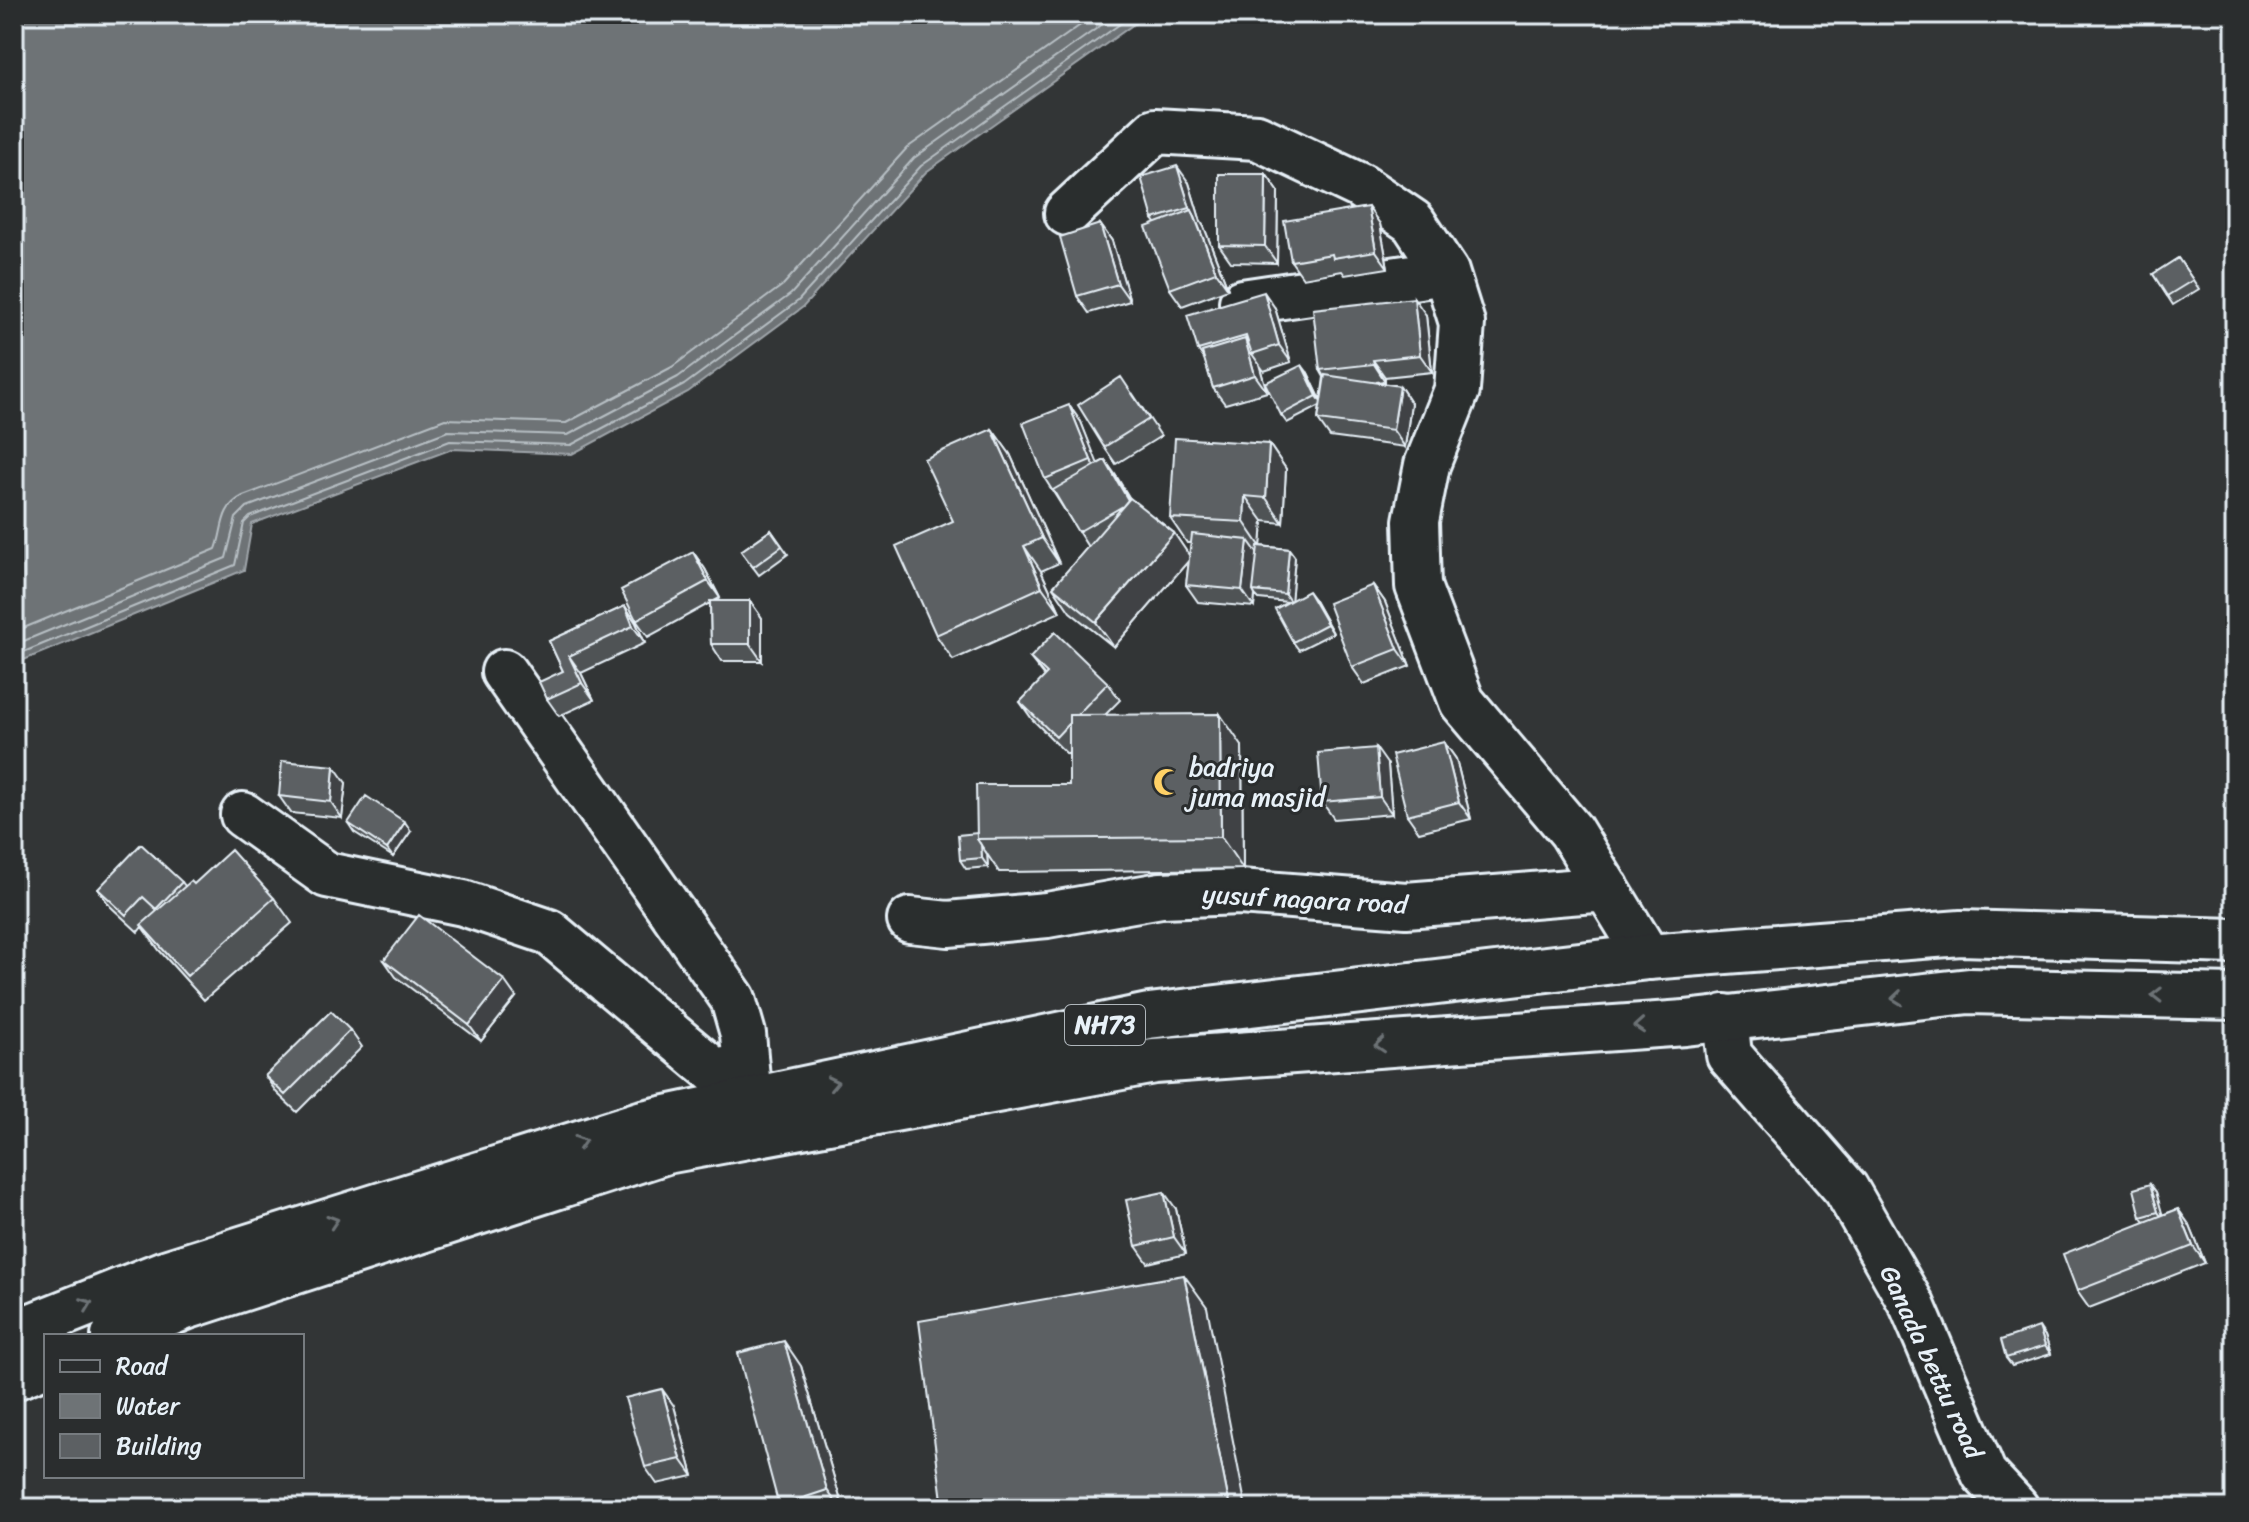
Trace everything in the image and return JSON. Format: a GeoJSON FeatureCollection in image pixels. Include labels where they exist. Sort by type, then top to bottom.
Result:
{"type":"FeatureCollection","features":[{"type":"Feature","properties":{"kind":"main road"},"geometry":{"type":"LineString","coordinates":[[1067,213],[1155,131],[1257,137],[1360,186],[1413,222],[1446,272],[1462,323],[1457,390],[1427,465],[1416,521],[1418,586],[1462,702],[1571,831],[1648,957]]}},
{"type":"Feature","properties":{"kind":"main road"},"geometry":{"type":"LineString","coordinates":[[1242,302],[1446,272]]}},
{"type":"Feature","properties":{"kind":"main road"},"geometry":{"type":"LineString","coordinates":[[504,672],[733,999],[743,1034],[749,1100]]}},
{"type":"Feature","properties":{"kind":"main road"},"geometry":{"type":"LineString","coordinates":[[243,815],[327,875],[463,903],[549,932],[749,1100]]}},
{"type":"Feature","properties":{"kind":"main road","name":"yusuf nagara road"},"geometry":{"type":"LineString","coordinates":[[910,920],[948,924],[1047,915],[1161,895],[1240,892],[1406,905],[1607,889]]}},
{"type":"Feature","properties":{"kind":"main road","name":"NH73"},"geometry":{"type":"LineString","coordinates":[[14,1333],[180,1269],[643,1123],[1149,1016],[1648,957],[1961,933],[2235,941]]}},
{"type":"Feature","properties":{"kind":"main road","name":"NH73"},"geometry":{"type":"LineString","coordinates":[[119,1334],[185,1307],[666,1151],[1154,1061],[1685,1023],[1969,991],[2235,997]]}},
{"type":"Feature","properties":{"kind":"main road","name":"Ganada bettu road"},"geometry":{"type":"LineString","coordinates":[[1725,1017],[1729,1055],[1846,1189],[1912,1305],[1984,1474],[2016,1508]]}},
{"type":"Feature","properties":{"kind":"main road"},"geometry":{"type":"LineString","coordinates":[[14,1377],[44,1365]]}},
{"type":"Feature","properties":{"kind":"water"},"geometry":{"type":"Polygon","coordinates":[[[14,14],[1148,14],[926,172],[803,307],[688,392],[572,454],[452,449],[252,524],[244,570],[14,664],[14,14]]]}},
{"type":"Feature","properties":{"kind":"building"},"geometry":{"type":"Polygon","coordinates":[[[1177,166],[1190,208],[1153,219],[1141,177],[1177,166]]]}},
{"type":"Feature","properties":{"kind":"building"},"geometry":{"type":"Polygon","coordinates":[[[1219,174],[1266,174],[1265,246],[1219,245],[1219,174]]]}},
{"type":"Feature","properties":{"kind":"building"},"geometry":{"type":"Polygon","coordinates":[[[1368,207],[1376,251],[1291,261],[1284,221],[1368,207]]]}},
{"type":"Feature","properties":{"kind":"building"},"geometry":{"type":"Polygon","coordinates":[[[1192,210],[1216,272],[1170,289],[1146,227],[1192,210]]]}},
{"type":"Feature","properties":{"kind":"building"},"geometry":{"type":"Polygon","coordinates":[[[1100,224],[1118,284],[1077,296],[1060,237],[1100,224]]]}},
{"type":"Feature","properties":{"kind":"building"},"geometry":{"type":"Polygon","coordinates":[[[2178,258],[2193,280],[2167,296],[2153,274],[2178,258]]]}},
{"type":"Feature","properties":{"kind":"building"},"geometry":{"type":"Polygon","coordinates":[[[1264,292],[1279,345],[1252,354],[1246,336],[1198,350],[1187,315],[1264,292]]]}},
{"type":"Feature","properties":{"kind":"building"},"geometry":{"type":"Polygon","coordinates":[[[1414,298],[1420,355],[1320,370],[1313,309],[1414,298]]]}},
{"type":"Feature","properties":{"kind":"building"},"geometry":{"type":"Polygon","coordinates":[[[1245,339],[1255,375],[1213,388],[1202,352],[1245,339]]]}},
{"type":"Feature","properties":{"kind":"building"},"geometry":{"type":"Polygon","coordinates":[[[1302,365],[1317,396],[1281,415],[1265,383],[1302,365]]]}},
{"type":"Feature","properties":{"kind":"building"},"geometry":{"type":"Polygon","coordinates":[[[1325,375],[1400,386],[1393,430],[1318,420],[1325,375]]]}},
{"type":"Feature","properties":{"kind":"building"},"geometry":{"type":"Polygon","coordinates":[[[1121,377],[1149,419],[1104,447],[1078,405],[1121,377]]]}},
{"type":"Feature","properties":{"kind":"building"},"geometry":{"type":"Polygon","coordinates":[[[1069,405],[1091,460],[1045,479],[1023,423],[1069,405]]]}},
{"type":"Feature","properties":{"kind":"building"},"geometry":{"type":"Polygon","coordinates":[[[992,429],[1042,538],[1024,546],[1042,587],[936,635],[896,546],[953,521],[924,459],[992,429]]]}},
{"type":"Feature","properties":{"kind":"building"},"geometry":{"type":"Polygon","coordinates":[[[1175,438],[1269,444],[1266,498],[1245,496],[1244,522],[1170,518],[1175,438]]]}},
{"type":"Feature","properties":{"kind":"building"},"geometry":{"type":"Polygon","coordinates":[[[1105,460],[1128,500],[1078,532],[1053,490],[1105,460]]]}},
{"type":"Feature","properties":{"kind":"building"},"geometry":{"type":"Polygon","coordinates":[[[1130,498],[1174,533],[1096,622],[1053,587],[1130,498]]]}},
{"type":"Feature","properties":{"kind":"building"},"geometry":{"type":"Polygon","coordinates":[[[771,530],[782,546],[753,567],[741,551],[771,530]]]}},
{"type":"Feature","properties":{"kind":"building"},"geometry":{"type":"Polygon","coordinates":[[[1192,534],[1248,540],[1242,590],[1186,585],[1192,534]]]}},
{"type":"Feature","properties":{"kind":"building"},"geometry":{"type":"Polygon","coordinates":[[[1258,546],[1289,549],[1285,594],[1253,591],[1258,546]]]}},
{"type":"Feature","properties":{"kind":"building"},"geometry":{"type":"Polygon","coordinates":[[[693,552],[708,581],[636,620],[621,590],[693,552]]]}},
{"type":"Feature","properties":{"kind":"building"},"geometry":{"type":"Polygon","coordinates":[[[1373,585],[1398,649],[1352,667],[1328,603],[1373,585]]]}},
{"type":"Feature","properties":{"kind":"building"},"geometry":{"type":"Polygon","coordinates":[[[1308,591],[1327,624],[1293,642],[1275,609],[1308,591]]]}},
{"type":"Feature","properties":{"kind":"building"},"geometry":{"type":"Polygon","coordinates":[[[710,601],[750,601],[750,644],[711,644],[710,601]]]}},
{"type":"Feature","properties":{"kind":"building"},"geometry":{"type":"Polygon","coordinates":[[[625,606],[633,626],[569,656],[582,683],[547,699],[539,682],[563,671],[549,641],[625,606]]]}},
{"type":"Feature","properties":{"kind":"building"},"geometry":{"type":"Polygon","coordinates":[[[1055,632],[1108,683],[1077,715],[1069,715],[1069,723],[1056,737],[1020,702],[1047,674],[1030,658],[1055,632]]]}},
{"type":"Feature","properties":{"kind":"building"},"geometry":{"type":"Polygon","coordinates":[[[1220,714],[1221,837],[977,839],[976,785],[1069,785],[1069,715],[1220,714]]]}},
{"type":"Feature","properties":{"kind":"building"},"geometry":{"type":"Polygon","coordinates":[[[1444,742],[1459,802],[1407,815],[1392,755],[1444,742]]]}},
{"type":"Feature","properties":{"kind":"building"},"geometry":{"type":"Polygon","coordinates":[[[1376,748],[1380,797],[1322,802],[1318,753],[1376,748]]]}},
{"type":"Feature","properties":{"kind":"building"},"geometry":{"type":"Polygon","coordinates":[[[282,761],[334,766],[331,802],[279,796],[282,761]]]}},
{"type":"Feature","properties":{"kind":"building"},"geometry":{"type":"Polygon","coordinates":[[[366,796],[405,822],[387,849],[348,823],[366,796]]]}},
{"type":"Feature","properties":{"kind":"building"},"geometry":{"type":"Polygon","coordinates":[[[977,833],[982,858],[960,860],[958,835],[977,833]]]}},
{"type":"Feature","properties":{"kind":"building"},"geometry":{"type":"Polygon","coordinates":[[[141,844],[182,882],[156,909],[143,897],[126,915],[98,889],[141,844]]]}},
{"type":"Feature","properties":{"kind":"building"},"geometry":{"type":"Polygon","coordinates":[[[231,850],[274,898],[187,976],[141,925],[191,881],[194,884],[231,850]]]}},
{"type":"Feature","properties":{"kind":"building"},"geometry":{"type":"Polygon","coordinates":[[[419,915],[504,980],[469,1025],[384,960],[419,915]]]}},
{"type":"Feature","properties":{"kind":"building"},"geometry":{"type":"Polygon","coordinates":[[[331,1011],[350,1030],[285,1095],[265,1076],[331,1011]]]}},
{"type":"Feature","properties":{"kind":"building"},"geometry":{"type":"Polygon","coordinates":[[[2150,1184],[2158,1212],[2141,1217],[2134,1189],[2150,1184]]]}},
{"type":"Feature","properties":{"kind":"building"},"geometry":{"type":"Polygon","coordinates":[[[1164,1192],[1174,1237],[1136,1246],[1126,1200],[1164,1192]]]}},
{"type":"Feature","properties":{"kind":"building"},"geometry":{"type":"Polygon","coordinates":[[[2178,1209],[2193,1246],[2077,1291],[2063,1254],[2178,1209]]]}},
{"type":"Feature","properties":{"kind":"building"},"geometry":{"type":"Polygon","coordinates":[[[1184,1275],[1230,1508],[943,1508],[919,1321],[1184,1275]]]}},
{"type":"Feature","properties":{"kind":"building"},"geometry":{"type":"Polygon","coordinates":[[[2039,1327],[2045,1346],[2006,1358],[2001,1340],[2039,1327]]]}},
{"type":"Feature","properties":{"kind":"building"},"geometry":{"type":"Polygon","coordinates":[[[784,1341],[827,1490],[779,1506],[738,1353],[784,1341]]]}},
{"type":"Feature","properties":{"kind":"building"},"geometry":{"type":"Polygon","coordinates":[[[662,1389],[681,1459],[645,1467],[625,1398],[662,1389]]]}},
{"type":"Feature","properties":{"kind":"place","name":"badriya juma masjid"},"geometry":{"type":"Point","coordinates":[1167,782]}}]}
